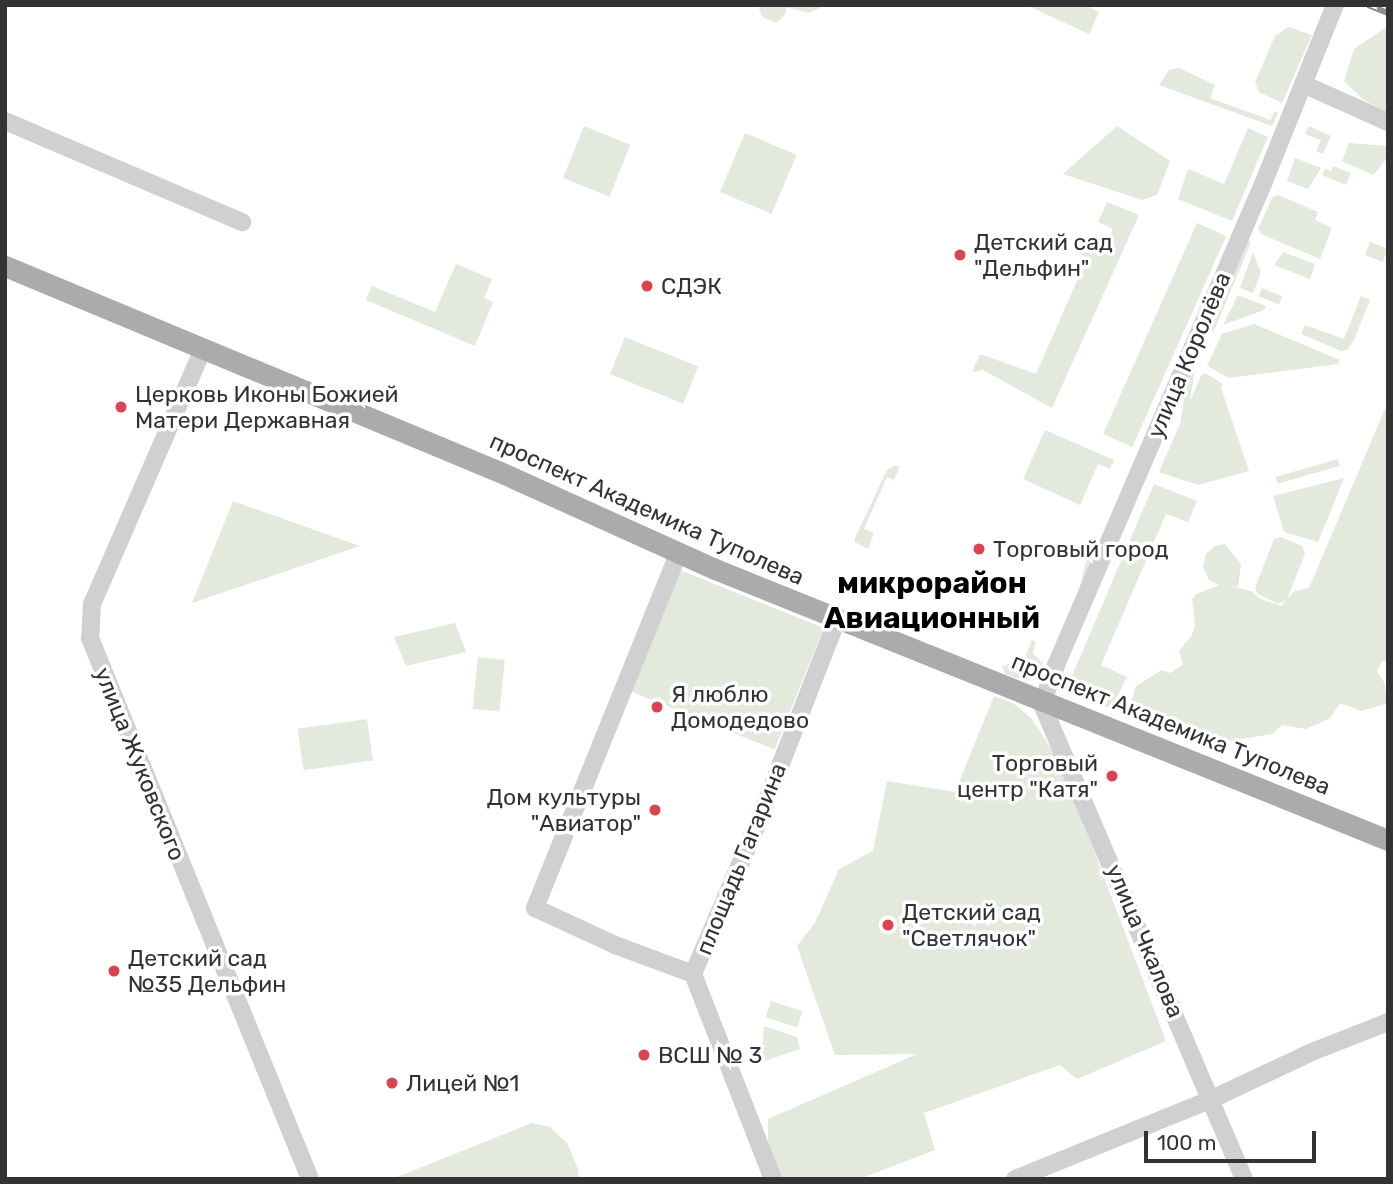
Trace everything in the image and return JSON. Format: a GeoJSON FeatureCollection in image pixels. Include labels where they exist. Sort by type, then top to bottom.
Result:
{"type":"FeatureCollection","features":[{"type":"Feature","properties":{"kind":"main road","name":"проспект Академика Туполева"},"geometry":{"type":"LineString","coordinates":[[5,266],[500,472],[678,554],[837,620],[1388,840]]}},
{"type":"Feature","properties":{"kind":"street","name":"улица Королёва"},"geometry":{"type":"LineString","coordinates":[[1042,704],[1056,665],[1263,184],[1335,5]]}},
{"type":"Feature","properties":{"kind":"street"},"geometry":{"type":"LineString","coordinates":[[1303,84],[1388,122]]}},
{"type":"Feature","properties":{"kind":"street"},"geometry":{"type":"LineString","coordinates":[[5,121],[242,222]]}},
{"type":"Feature","properties":{"kind":"street","name":"улица Жуковского"},"geometry":{"type":"LineString","coordinates":[[203,349],[92,604],[90,638],[310,1179]]}},
{"type":"Feature","properties":{"kind":"street","name":"площадь Гагарина"},"geometry":{"type":"LineString","coordinates":[[678,554],[535,908],[615,945],[693,974],[757,825],[837,620]]}},
{"type":"Feature","properties":{"kind":"street","name":"улица Чкалова"},"geometry":{"type":"LineString","coordinates":[[1042,704],[1244,1179]]}},
{"type":"Feature","properties":{"kind":"street"},"geometry":{"type":"LineString","coordinates":[[693,974],[773,1179]]}},
{"type":"Feature","properties":{"kind":"street"},"geometry":{"type":"LineString","coordinates":[[1015,1179],[1212,1099],[1311,1052],[1388,1022]]}},
{"type":"Feature","properties":{"kind":"shaded area"},"geometry":{"type":"Polygon","coordinates":[[[758,5],[826,5],[809,13],[786,7],[786,13],[777,23],[762,17],[758,5]]]}},
{"type":"Feature","properties":{"kind":"shaded area"},"geometry":{"type":"Polygon","coordinates":[[[1026,5],[1085,5],[1099,12],[1089,34],[1026,5]]]}},
{"type":"Feature","properties":{"kind":"shaded area"},"geometry":{"type":"Polygon","coordinates":[[[1388,26],[1388,113],[1364,100],[1344,81],[1354,49],[1388,26]]]}},
{"type":"Feature","properties":{"kind":"shaded area"},"geometry":{"type":"Polygon","coordinates":[[[1288,27],[1312,35],[1282,103],[1259,92],[1255,82],[1275,36],[1288,27]]]}},
{"type":"Feature","properties":{"kind":"shaded area"},"geometry":{"type":"Polygon","coordinates":[[[1179,68],[1215,85],[1210,98],[1270,120],[1275,111],[1278,113],[1272,126],[1159,85],[1169,70],[1179,68]]]}},
{"type":"Feature","properties":{"kind":"shaded area"},"geometry":{"type":"Polygon","coordinates":[[[584,126],[630,145],[609,197],[563,178],[584,126]]]}},
{"type":"Feature","properties":{"kind":"shaded area"},"geometry":{"type":"Polygon","coordinates":[[[1117,126],[1170,161],[1157,195],[1142,200],[1063,174],[1117,126]]]}},
{"type":"Feature","properties":{"kind":"shaded area"},"geometry":{"type":"Polygon","coordinates":[[[1309,126],[1331,136],[1323,154],[1316,151],[1321,140],[1305,134],[1309,126]]]}},
{"type":"Feature","properties":{"kind":"shaded area"},"geometry":{"type":"Polygon","coordinates":[[[1248,128],[1268,137],[1232,221],[1178,199],[1188,169],[1224,184],[1248,128]]]}},
{"type":"Feature","properties":{"kind":"shaded area"},"geometry":{"type":"Polygon","coordinates":[[[745,133],[797,155],[772,214],[720,192],[745,133]]]}},
{"type":"Feature","properties":{"kind":"shaded area"},"geometry":{"type":"Polygon","coordinates":[[[1349,143],[1388,146],[1388,157],[1373,175],[1342,161],[1349,143]]]}},
{"type":"Feature","properties":{"kind":"shaded area"},"geometry":{"type":"Polygon","coordinates":[[[1295,158],[1321,168],[1308,189],[1287,181],[1295,158]]]}},
{"type":"Feature","properties":{"kind":"shaded area"},"geometry":{"type":"Polygon","coordinates":[[[1333,166],[1351,173],[1346,185],[1322,175],[1325,169],[1331,171],[1333,166]]]}},
{"type":"Feature","properties":{"kind":"shaded area"},"geometry":{"type":"Polygon","coordinates":[[[1278,195],[1318,212],[1315,220],[1332,228],[1320,259],[1261,234],[1258,229],[1272,198],[1278,195]]]}},
{"type":"Feature","properties":{"kind":"shaded area"},"geometry":{"type":"Polygon","coordinates":[[[1107,202],[1139,215],[1052,408],[983,370],[972,372],[980,354],[1036,374],[1087,258],[1073,250],[1075,243],[1102,254],[1113,229],[1098,222],[1107,202]]]}},
{"type":"Feature","properties":{"kind":"shaded area"},"geometry":{"type":"Polygon","coordinates":[[[1197,223],[1226,236],[1132,447],[1103,434],[1197,223]]]}},
{"type":"Feature","properties":{"kind":"shaded area"},"geometry":{"type":"Polygon","coordinates":[[[1248,240],[1251,242],[1214,331],[1210,329],[1248,240]]]}},
{"type":"Feature","properties":{"kind":"shaded area"},"geometry":{"type":"Polygon","coordinates":[[[1370,242],[1388,249],[1383,262],[1365,255],[1370,242]]]}},
{"type":"Feature","properties":{"kind":"shaded area"},"geometry":{"type":"Polygon","coordinates":[[[1283,252],[1315,264],[1310,279],[1274,265],[1283,252]]]}},
{"type":"Feature","properties":{"kind":"shaded area"},"geometry":{"type":"Polygon","coordinates":[[[1253,253],[1261,272],[1253,293],[1240,288],[1253,253]]]}},
{"type":"Feature","properties":{"kind":"shaded area"},"geometry":{"type":"Polygon","coordinates":[[[456,264],[492,279],[484,298],[493,302],[475,346],[366,300],[372,286],[435,312],[456,264]]]}},
{"type":"Feature","properties":{"kind":"shaded area"},"geometry":{"type":"Polygon","coordinates":[[[1262,288],[1282,296],[1279,305],[1259,296],[1262,288]]]}},
{"type":"Feature","properties":{"kind":"shaded area"},"geometry":{"type":"Polygon","coordinates":[[[1238,295],[1266,306],[1264,310],[1223,325],[1238,295]]]}},
{"type":"Feature","properties":{"kind":"shaded area"},"geometry":{"type":"Polygon","coordinates":[[[1361,296],[1370,300],[1353,342],[1347,350],[1341,351],[1301,334],[1305,325],[1344,339],[1361,296]]]}},
{"type":"Feature","properties":{"kind":"shaded area"},"geometry":{"type":"Polygon","coordinates":[[[1254,324],[1340,360],[1338,364],[1229,378],[1207,366],[1222,334],[1254,324]]]}},
{"type":"Feature","properties":{"kind":"shaded area"},"geometry":{"type":"Polygon","coordinates":[[[625,337],[698,367],[683,404],[610,374],[625,337]]]}},
{"type":"Feature","properties":{"kind":"shaded area"},"geometry":{"type":"Polygon","coordinates":[[[1189,368],[1195,369],[1178,478],[1172,477],[1189,368]]]}},
{"type":"Feature","properties":{"kind":"shaded area"},"geometry":{"type":"Polygon","coordinates":[[[1205,373],[1223,384],[1221,388],[1249,471],[1198,485],[1159,472],[1201,376],[1205,373]]]}},
{"type":"Feature","properties":{"kind":"shaded area"},"geometry":{"type":"Polygon","coordinates":[[[1388,402],[1388,660],[1381,662],[1377,672],[1384,682],[1388,703],[1361,711],[1340,703],[1330,718],[1306,729],[1282,725],[1272,734],[1224,742],[1148,708],[1139,709],[1131,702],[1136,686],[1162,670],[1170,673],[1183,665],[1179,651],[1192,635],[1195,625],[1192,599],[1197,594],[1219,585],[1209,580],[1203,567],[1206,554],[1215,546],[1225,544],[1241,564],[1238,587],[1226,585],[1251,591],[1261,599],[1282,606],[1286,600],[1278,604],[1258,594],[1255,588],[1274,539],[1281,537],[1302,546],[1305,554],[1287,599],[1295,591],[1309,588],[1388,402]]]}},
{"type":"Feature","properties":{"kind":"shaded area"},"geometry":{"type":"Polygon","coordinates":[[[1045,430],[1114,460],[1110,469],[1098,464],[1080,505],[1023,479],[1045,430]]]}},
{"type":"Feature","properties":{"kind":"shaded area"},"geometry":{"type":"Polygon","coordinates":[[[1338,459],[1340,466],[1277,484],[1276,477],[1338,459]]]}},
{"type":"Feature","properties":{"kind":"shaded area"},"geometry":{"type":"Polygon","coordinates":[[[900,466],[894,480],[887,477],[864,529],[874,533],[868,549],[855,542],[855,538],[887,470],[900,466]]]}},
{"type":"Feature","properties":{"kind":"shaded area"},"geometry":{"type":"Polygon","coordinates":[[[1344,478],[1318,542],[1284,532],[1273,496],[1344,478]]]}},
{"type":"Feature","properties":{"kind":"shaded area"},"geometry":{"type":"Polygon","coordinates":[[[1154,484],[1197,501],[1188,522],[1166,514],[1101,665],[1127,677],[1111,709],[1066,690],[1154,484]]]}},
{"type":"Feature","properties":{"kind":"shaded area"},"geometry":{"type":"Polygon","coordinates":[[[233,501],[360,546],[192,603],[233,501]]]}},
{"type":"Feature","properties":{"kind":"shaded area"},"geometry":{"type":"Polygon","coordinates":[[[1090,546],[1094,547],[1079,606],[1075,605],[1090,546]]]}},
{"type":"Feature","properties":{"kind":"shaded area"},"geometry":{"type":"Polygon","coordinates":[[[680,570],[824,628],[775,750],[631,691],[680,570]]]}},
{"type":"Feature","properties":{"kind":"shaded area"},"geometry":{"type":"Polygon","coordinates":[[[455,623],[466,652],[406,666],[394,637],[455,623]]]}},
{"type":"Feature","properties":{"kind":"shaded area"},"geometry":{"type":"Polygon","coordinates":[[[1032,640],[1036,642],[1033,653],[1043,664],[1042,669],[1035,670],[1026,665],[1025,658],[1032,640]]]}},
{"type":"Feature","properties":{"kind":"shaded area"},"geometry":{"type":"Polygon","coordinates":[[[478,657],[505,660],[499,712],[473,709],[478,657]]]}},
{"type":"Feature","properties":{"kind":"shaded area"},"geometry":{"type":"Polygon","coordinates":[[[1013,663],[1025,670],[1027,682],[1005,674],[1002,666],[1013,663]]]}},
{"type":"Feature","properties":{"kind":"shaded area"},"geometry":{"type":"Polygon","coordinates":[[[994,696],[1013,703],[1032,719],[1062,766],[1166,1041],[1077,1079],[1060,1065],[924,1113],[935,1150],[859,1179],[778,1179],[768,1155],[768,1119],[917,1054],[835,1055],[797,946],[815,923],[839,869],[873,851],[887,781],[955,792],[994,696]]]}},
{"type":"Feature","properties":{"kind":"shaded area"},"geometry":{"type":"Polygon","coordinates":[[[367,719],[373,761],[304,770],[298,729],[367,719]]]}},
{"type":"Feature","properties":{"kind":"shaded area"},"geometry":{"type":"Polygon","coordinates":[[[771,1001],[802,1011],[797,1027],[766,1017],[771,1001]]]}},
{"type":"Feature","properties":{"kind":"shaded area"},"geometry":{"type":"Polygon","coordinates":[[[764,1026],[797,1037],[800,1049],[762,1062],[764,1026]]]}},
{"type":"Feature","properties":{"kind":"shaded area"},"geometry":{"type":"Polygon","coordinates":[[[532,1123],[550,1127],[567,1143],[578,1169],[579,1179],[392,1179],[532,1123]]]}},
{"type":"Feature","properties":{"kind":"railway"},"geometry":{"type":"LineString","coordinates":[[1368,5],[1388,13]]}},
{"type":"Feature","properties":{"kind":"place","name":"Детский сад \"Дельфин\""},"geometry":{"type":"Point","coordinates":[960,255]}},
{"type":"Feature","properties":{"kind":"place","name":"СДЭК"},"geometry":{"type":"Point","coordinates":[647,286]}},
{"type":"Feature","properties":{"kind":"place","name":"Церковь Иконы Божией Матери Державная"},"geometry":{"type":"Point","coordinates":[121,407]}},
{"type":"Feature","properties":{"kind":"place","name":"Торговый город"},"geometry":{"type":"Point","coordinates":[979,549]}},
{"type":"Feature","properties":{"kind":"place","name":"Я люблю Домодедово"},"geometry":{"type":"Point","coordinates":[657,707]}},
{"type":"Feature","properties":{"kind":"place","name":"Торговый центр \"Катя\""},"geometry":{"type":"Point","coordinates":[1112,776]}},
{"type":"Feature","properties":{"kind":"place","name":"Дом культуры \"Авиатор\""},"geometry":{"type":"Point","coordinates":[655,810]}},
{"type":"Feature","properties":{"kind":"place","name":"Детский сад \"Светлячок\""},"geometry":{"type":"Point","coordinates":[888,925]}},
{"type":"Feature","properties":{"kind":"place","name":"Детский сад №35 Дельфин"},"geometry":{"type":"Point","coordinates":[114,971]}},
{"type":"Feature","properties":{"kind":"place","name":"ВСШ № 3"},"geometry":{"type":"Point","coordinates":[644,1055]}},
{"type":"Feature","properties":{"kind":"place","name":"Лицей №1"},"geometry":{"type":"Point","coordinates":[392,1083]}},
{"type":"Feature","properties":{"kind":"district","name":"микрорайон Авиационный"},"geometry":{"type":"Point","coordinates":[932,600]}}]}
